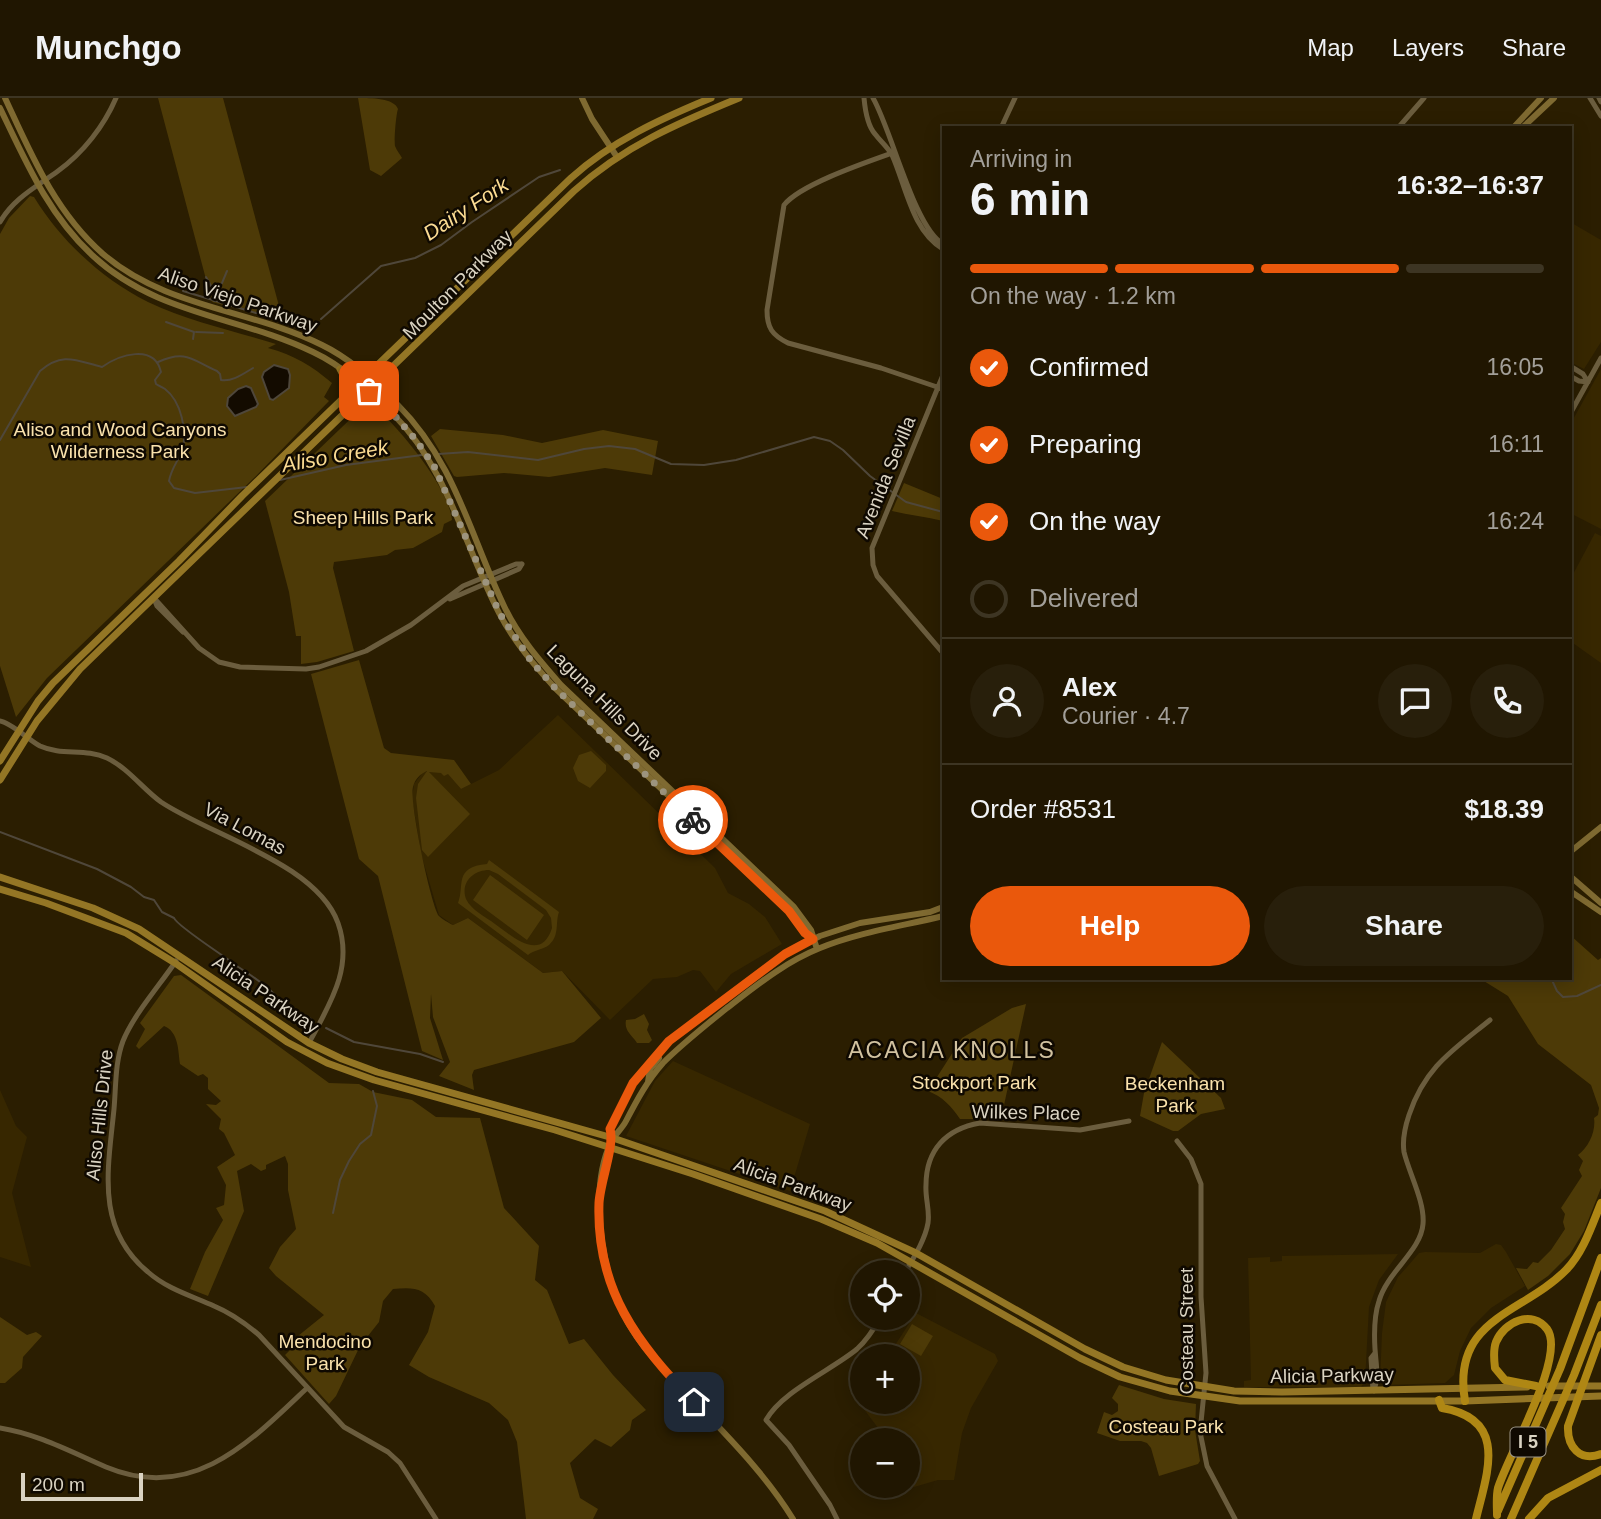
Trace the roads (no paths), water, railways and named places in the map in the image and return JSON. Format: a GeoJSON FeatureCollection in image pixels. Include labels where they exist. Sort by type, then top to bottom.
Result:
{"type":"FeatureCollection","features":[{"type":"Feature","properties":{"kind":"highway"},"geometry":{"type":"LineString","coordinates":[[1465,1401],[1463,1390],[1467,1359],[1474,1343],[1497,1317],[1558,1278],[1574,1261],[1601,1203]]}},
{"type":"Feature","properties":{"kind":"highway","name":"I 5"},"geometry":{"type":"LineString","coordinates":[[1496,1517],[1559,1369],[1601,1258]]}},
{"type":"Feature","properties":{"kind":"highway","name":"I 5"},"geometry":{"type":"LineString","coordinates":[[1510,1519],[1574,1376],[1601,1305]]}},
{"type":"Feature","properties":{"kind":"highway"},"geometry":{"type":"LineString","coordinates":[[1496,1517],[1497,1490],[1547,1373],[1553,1348],[1550,1334],[1544,1325],[1533,1320],[1517,1320],[1502,1331],[1497,1341],[1496,1368],[1505,1380],[1536,1386]]}},
{"type":"Feature","properties":{"kind":"highway"},"geometry":{"type":"LineString","coordinates":[[1601,1335],[1568,1426],[1568,1435],[1570,1444],[1576,1451],[1585,1456],[1601,1454]]}},
{"type":"Feature","properties":{"kind":"highway"},"geometry":{"type":"LineString","coordinates":[[1439,1401],[1442,1408],[1459,1411],[1472,1419],[1481,1428],[1489,1446],[1489,1465],[1476,1519]]}},
{"type":"Feature","properties":{"kind":"highway"},"geometry":{"type":"LineString","coordinates":[[1530,1519],[1548,1498],[1601,1470]]}},
{"type":"Feature","properties":{"kind":"main road","name":"Aliso Viejo Parkway"},"geometry":{"type":"LineString","coordinates":[[5,98],[44,181],[71,220],[93,244],[129,273],[149,285],[181,298],[276,327],[324,346],[368,375],[376,385]]}},
{"type":"Feature","properties":{"kind":"main road"},"geometry":{"type":"LineString","coordinates":[[582,98],[592,119],[617,157]]}},
{"type":"Feature","properties":{"kind":"main road","name":"Moulton Parkway"},"geometry":{"type":"LineString","coordinates":[[0,761],[53,683],[564,184],[610,147],[654,122],[711,98]]}},
{"type":"Feature","properties":{"kind":"main road","name":"Moulton Parkway"},"geometry":{"type":"LineString","coordinates":[[0,780],[47,707],[80,669],[574,191],[617,157],[661,132],[739,98]]}},
{"type":"Feature","properties":{"kind":"main road"},"geometry":{"type":"LineString","coordinates":[[1515,126],[1541,98]]}},
{"type":"Feature","properties":{"kind":"main road"},"geometry":{"type":"LineString","coordinates":[[1524,126],[1554,98]]}},
{"type":"Feature","properties":{"kind":"main road","name":"Aliso Viejo Parkway"},"geometry":{"type":"LineString","coordinates":[[0,108],[37,186],[51,209],[81,244],[128,283],[176,306],[287,341],[315,353],[369,391]]}},
{"type":"Feature","properties":{"kind":"main road"},"geometry":{"type":"LineString","coordinates":[[340,369],[348,384],[342,399]]}},
{"type":"Feature","properties":{"kind":"main road","name":"Laguna Hills Drive"},"geometry":{"type":"LineString","coordinates":[[376,385],[429,440],[446,470],[500,614],[514,638],[556,689],[789,911],[805,933],[813,939],[817,949]]}},
{"type":"Feature","properties":{"kind":"main road","name":"Laguna Hills Drive"},"geometry":{"type":"LineString","coordinates":[[369,391],[416,440],[438,473],[487,579]]}},
{"type":"Feature","properties":{"kind":"main road"},"geometry":{"type":"LineString","coordinates":[[125,612],[136,608],[145,599],[154,598],[155,590],[175,570],[179,561]]}},
{"type":"Feature","properties":{"kind":"main road"},"geometry":{"type":"LineString","coordinates":[[1572,850],[1601,827]]}},
{"type":"Feature","properties":{"kind":"main road","name":"Alicia Parkway"},"geometry":{"type":"LineString","coordinates":[[0,877],[93,908],[139,929],[309,1043],[342,1059],[732,1187],[821,1219],[877,1243],[907,1260]]}},
{"type":"Feature","properties":{"kind":"main road"},"geometry":{"type":"LineString","coordinates":[[1572,878],[1601,903]]}},
{"type":"Feature","properties":{"kind":"main road","name":"Alicia Parkway"},"geometry":{"type":"LineString","coordinates":[[0,889],[126,933],[175,963],[291,1044],[327,1063],[374,1080],[613,1138],[825,1210],[916,1253],[1085,1349],[1123,1367],[1166,1380],[1234,1391],[1463,1390],[1601,1386]]}},
{"type":"Feature","properties":{"kind":"main road"},"geometry":{"type":"LineString","coordinates":[[1572,892],[1601,912]]}},
{"type":"Feature","properties":{"kind":"main road"},"geometry":{"type":"LineString","coordinates":[[613,1138],[610,1129],[633,1083],[663,1048],[745,982],[785,954],[813,939],[860,923],[930,912],[942,907]]}},
{"type":"Feature","properties":{"kind":"main road"},"geometry":{"type":"LineString","coordinates":[[793,1519],[754,1464],[654,1359],[621,1309],[610,1279],[601,1239],[599,1204],[609,1148],[613,1138],[621,1133],[648,1082],[690,1038],[769,975],[817,949],[942,916]]}},
{"type":"Feature","properties":{"kind":"main road"},"geometry":{"type":"LineString","coordinates":[[291,1044],[309,1043],[327,1063]]}},
{"type":"Feature","properties":{"kind":"main road"},"geometry":{"type":"LineString","coordinates":[[648,1082],[650,1069],[664,1053],[663,1048]]}},
{"type":"Feature","properties":{"kind":"main road"},"geometry":{"type":"LineString","coordinates":[[732,1187],[736,1179]]}},
{"type":"Feature","properties":{"kind":"main road","name":"Alicia Parkway"},"geometry":{"type":"LineString","coordinates":[[920,1267],[1080,1358],[1119,1377],[1170,1391],[1240,1401],[1290,1402],[1465,1401],[1601,1396]]}},
{"type":"Feature","properties":{"kind":"main road"},"geometry":{"type":"LineString","coordinates":[[1290,1402],[1292,1398],[1322,1396],[1339,1391]]}},
{"type":"Feature","properties":{"kind":"main road"},"geometry":{"type":"LineString","coordinates":[[1374,1391],[1374,1402]]}},
{"type":"Feature","properties":{"kind":"main road"},"geometry":{"type":"LineString","coordinates":[[1240,1401],[1280,1396],[1282,1392]]}},
{"type":"Feature","properties":{"kind":"street"},"geometry":{"type":"LineString","coordinates":[[0,222],[14,203],[61,169],[103,126],[117,98]]}},
{"type":"Feature","properties":{"kind":"street"},"geometry":{"type":"LineString","coordinates":[[864,98],[865,110],[873,132],[893,152],[925,224],[942,243]]}},
{"type":"Feature","properties":{"kind":"street"},"geometry":{"type":"LineString","coordinates":[[873,98],[881,111],[893,152],[921,226],[929,239],[942,248]]}},
{"type":"Feature","properties":{"kind":"street"},"geometry":{"type":"LineString","coordinates":[[1002,126],[1015,98]]}},
{"type":"Feature","properties":{"kind":"street"},"geometry":{"type":"LineString","coordinates":[[1400,126],[1424,98]]}},
{"type":"Feature","properties":{"kind":"street"},"geometry":{"type":"LineString","coordinates":[[1590,98],[1601,116]]}},
{"type":"Feature","properties":{"kind":"street"},"geometry":{"type":"LineString","coordinates":[[893,152],[818,183],[792,196],[784,205],[767,324],[775,336],[788,343],[881,368],[941,388]]}},
{"type":"Feature","properties":{"kind":"street"},"geometry":{"type":"LineString","coordinates":[[1572,410],[1601,358]]}},
{"type":"Feature","properties":{"kind":"street"},"geometry":{"type":"LineString","coordinates":[[1572,367],[1583,374],[1588,382]]}},
{"type":"Feature","properties":{"kind":"street"},"geometry":{"type":"LineString","coordinates":[[1572,377],[1588,382]]}},
{"type":"Feature","properties":{"kind":"street","name":"Avenida Sevilla"},"geometry":{"type":"LineString","coordinates":[[941,388],[872,548],[877,576],[942,652]]}},
{"type":"Feature","properties":{"kind":"street"},"geometry":{"type":"LineString","coordinates":[[154,598],[157,606],[177,629],[208,655],[229,666],[313,668],[374,647],[404,630],[463,586],[487,579],[519,569],[522,564],[487,579]]}},
{"type":"Feature","properties":{"kind":"street","name":"Via Lomas"},"geometry":{"type":"LineString","coordinates":[[0,721],[5,721],[39,745],[61,753],[89,753],[108,759],[162,802],[295,873],[322,895],[334,913],[339,928],[343,965],[336,991],[309,1043]]}},
{"type":"Feature","properties":{"kind":"street"},"geometry":{"type":"LineString","coordinates":[[0,727],[10,726]]}},
{"type":"Feature","properties":{"kind":"street","name":"Aliso Hills Drive"},"geometry":{"type":"LineString","coordinates":[[181,955],[131,1026],[121,1047],[107,1176],[108,1201],[116,1229],[135,1260],[147,1272],[161,1282],[216,1306],[259,1335],[344,1427],[388,1452],[400,1463],[436,1519]]}},
{"type":"Feature","properties":{"kind":"street"},"geometry":{"type":"LineString","coordinates":[[1374,1391],[1377,1381],[1374,1328],[1378,1302],[1390,1277],[1416,1244],[1423,1223],[1404,1151],[1405,1127],[1412,1104],[1428,1073],[1438,1062],[1490,1020]]}},
{"type":"Feature","properties":{"kind":"street","name":"Wilkes Place"},"geometry":{"type":"LineString","coordinates":[[912,1260],[928,1224],[925,1186],[929,1160],[939,1143],[950,1133],[980,1123],[1080,1130],[1129,1121]]}},
{"type":"Feature","properties":{"kind":"street","name":"Costeau Street"},"geometry":{"type":"LineString","coordinates":[[1177,1141],[1191,1159],[1200,1184],[1205,1387],[1200,1428],[1207,1466],[1235,1519]]}},
{"type":"Feature","properties":{"kind":"street"},"geometry":{"type":"LineString","coordinates":[[837,1519],[789,1445],[767,1422],[767,1417],[796,1391],[858,1348],[873,1330]]}},
{"type":"Feature","properties":{"kind":"street"},"geometry":{"type":"LineString","coordinates":[[0,1428],[35,1436],[129,1474],[177,1476],[202,1470],[230,1456],[307,1388]]}},
{"type":"Feature","properties":{"kind":"waterway","name":"Dairy Fork"},"geometry":{"type":"LineString","coordinates":[[321,319],[381,266],[415,258],[441,245],[539,177],[560,170]]}},
{"type":"Feature","properties":{"kind":"waterway"},"geometry":{"type":"LineString","coordinates":[[215,290],[222,283],[227,271]]}},
{"type":"Feature","properties":{"kind":"waterway"},"geometry":{"type":"LineString","coordinates":[[206,277],[215,293],[214,301]]}},
{"type":"Feature","properties":{"kind":"waterway"},"geometry":{"type":"LineString","coordinates":[[185,281],[183,291],[256,313],[268,312]]}},
{"type":"Feature","properties":{"kind":"waterway"},"geometry":{"type":"LineString","coordinates":[[166,322],[194,332],[193,339]]}},
{"type":"Feature","properties":{"kind":"waterway"},"geometry":{"type":"LineString","coordinates":[[196,332],[223,333]]}},
{"type":"Feature","properties":{"kind":"waterway","name":"Aliso Creek"},"geometry":{"type":"LineString","coordinates":[[0,440],[40,371],[48,365],[70,359],[102,367],[126,356],[144,355],[157,363],[161,372],[155,380],[156,384],[171,394],[182,417],[184,443],[169,481],[174,488],[195,493],[247,487]]}},
{"type":"Feature","properties":{"kind":"waterway","name":"Dairy Fork"},"geometry":{"type":"LineString","coordinates":[[158,362],[183,356],[217,371],[221,380],[229,380],[253,368]]}},
{"type":"Feature","properties":{"kind":"waterway","name":"Aliso Creek"},"geometry":{"type":"LineString","coordinates":[[438,454],[468,452],[538,460],[609,446],[635,449],[671,464],[704,465],[736,460],[814,437],[830,441],[843,450],[870,476],[906,502],[942,512]]}},
{"type":"Feature","properties":{"kind":"waterway","name":"Aliso Creek"},"geometry":{"type":"LineString","coordinates":[[280,480],[346,465],[422,455]]}},
{"type":"Feature","properties":{"kind":"waterway"},"geometry":{"type":"LineString","coordinates":[[0,832],[97,869],[144,897],[154,900],[162,912],[260,982],[289,1011],[302,1018]]}},
{"type":"Feature","properties":{"kind":"waterway","name":"Aliso Creek"},"geometry":{"type":"LineString","coordinates":[[1552,980],[1563,997],[1577,996],[1601,985]]}},
{"type":"Feature","properties":{"kind":"waterway"},"geometry":{"type":"LineString","coordinates":[[306,1017],[311,1019]]}},
{"type":"Feature","properties":{"kind":"waterway"},"geometry":{"type":"LineString","coordinates":[[326,1028],[354,1042],[420,1054],[443,1062]]}},
{"type":"Feature","properties":{"kind":"waterway"},"geometry":{"type":"LineString","coordinates":[[333,1213],[340,1180],[349,1161],[360,1144],[371,1135],[377,1106],[373,1091]]}},
{"type":"Feature","properties":{"kind":"district","name":"ACACIA KNOLLS"},"geometry":{"type":"Point","coordinates":[952,1050]}},
{"type":"Feature","properties":{"kind":"park label","name":"Aliso and Wood Canyons Wilderness Park"},"geometry":{"type":"Point","coordinates":[120,440]}},
{"type":"Feature","properties":{"kind":"park label","name":"Sheep Hills Park"},"geometry":{"type":"Point","coordinates":[363,517]}},
{"type":"Feature","properties":{"kind":"park label","name":"Stockport Park"},"geometry":{"type":"Point","coordinates":[974,1082]}},
{"type":"Feature","properties":{"kind":"park label","name":"Beckenham Park"},"geometry":{"type":"Point","coordinates":[1175,1094]}},
{"type":"Feature","properties":{"kind":"park label","name":"Mendocino Park"},"geometry":{"type":"Point","coordinates":[325,1352]}},
{"type":"Feature","properties":{"kind":"park label","name":"Costeau Park"},"geometry":{"type":"Point","coordinates":[1166,1426]}}]}
